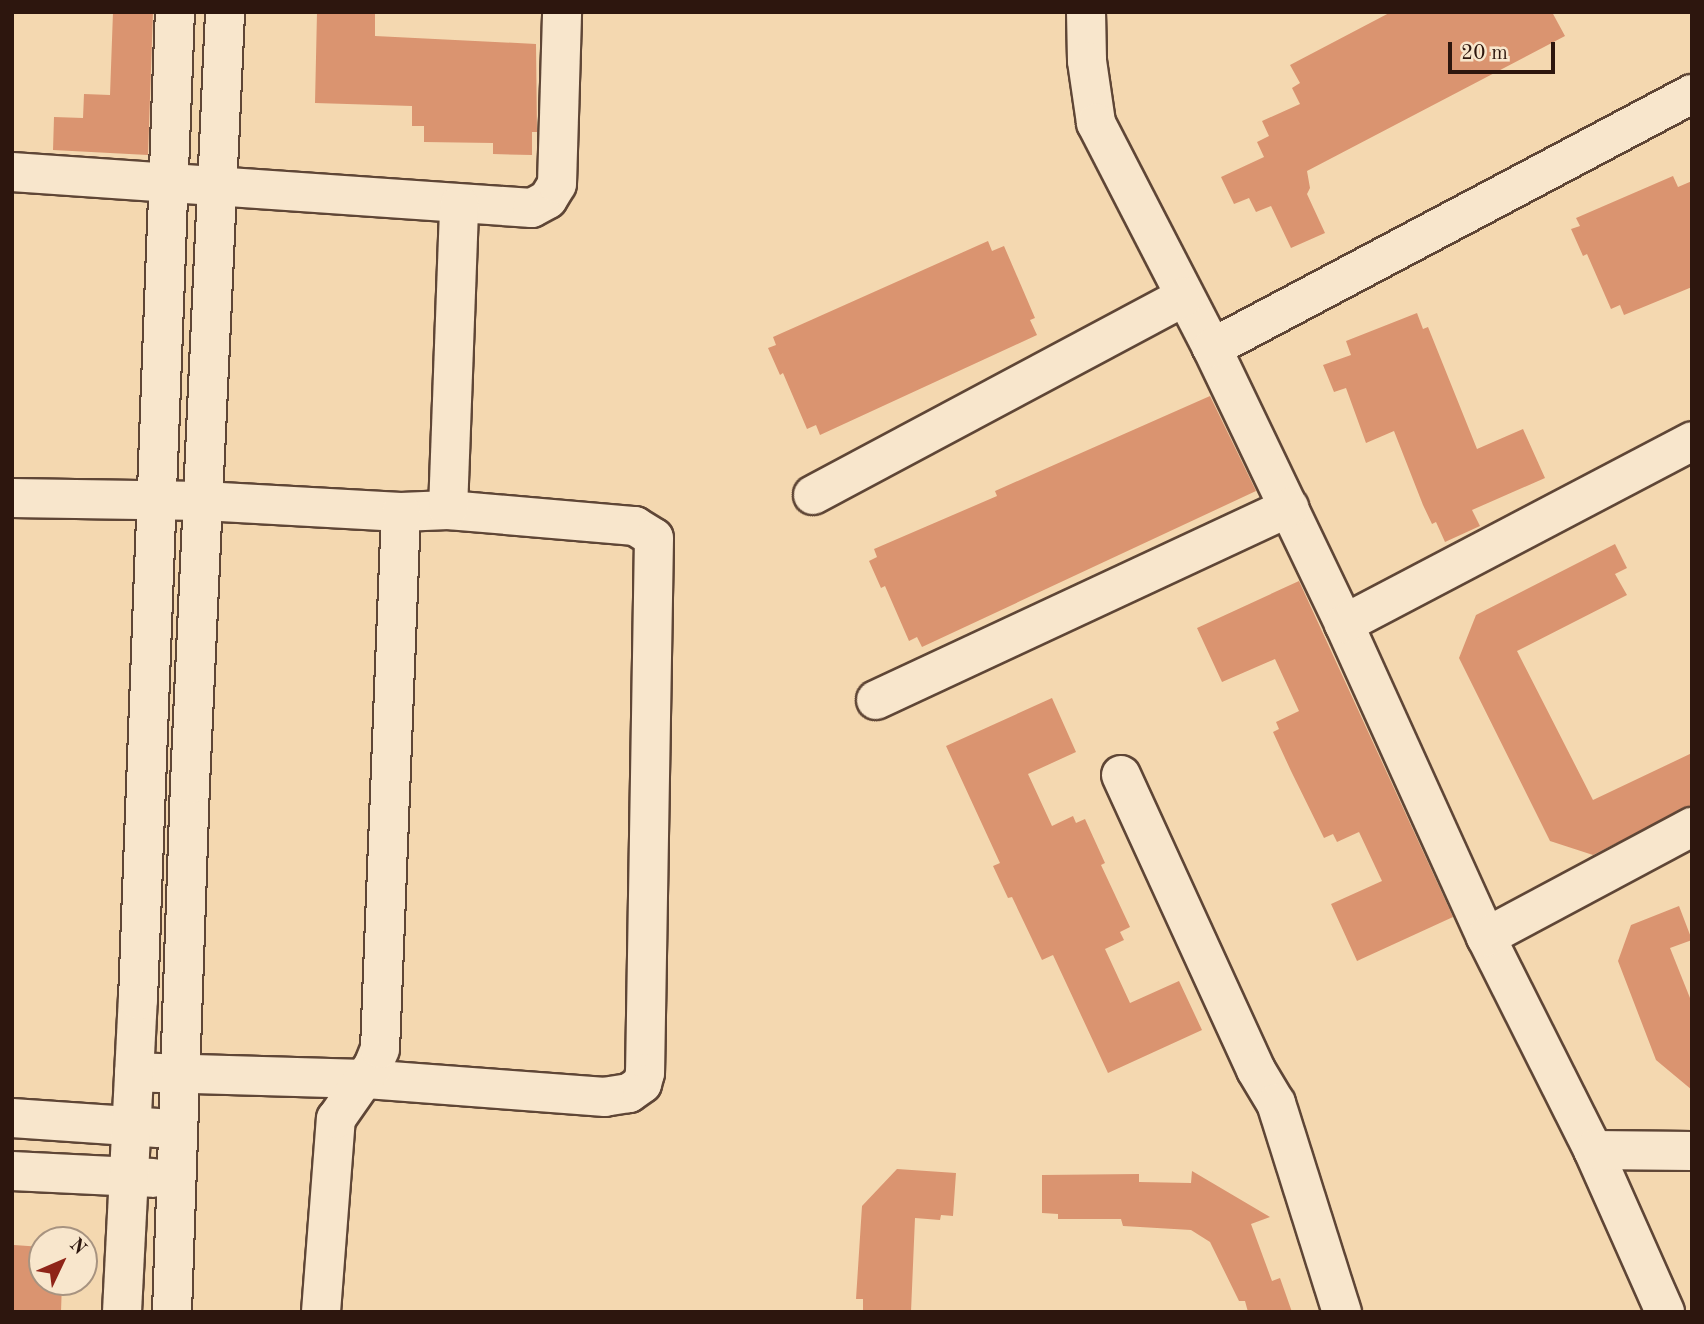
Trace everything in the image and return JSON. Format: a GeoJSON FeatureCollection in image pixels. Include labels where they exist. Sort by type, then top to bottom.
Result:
{"type":"FeatureCollection","features":[{"type":"Feature","properties":{"kind":"street"},"geometry":{"type":"LineString","coordinates":[[122,1312],[134,1072],[175,12]]}},
{"type":"Feature","properties":{"kind":"street"},"geometry":{"type":"LineString","coordinates":[[172,1312],[179,1075],[225,12]]}},
{"type":"Feature","properties":{"kind":"street"},"geometry":{"type":"LineString","coordinates":[[12,173],[532,208],[554,192],[557,184],[562,12]]}},
{"type":"Feature","properties":{"kind":"street"},"geometry":{"type":"LineString","coordinates":[[1086,12],[1087,61],[1096,123],[1212,348],[1289,507],[1486,937],[1593,1150],[1665,1312]]}},
{"type":"Feature","properties":{"kind":"street"},"geometry":{"type":"LineString","coordinates":[[1212,348],[1692,93]]}},
{"type":"Feature","properties":{"kind":"street"},"geometry":{"type":"LineString","coordinates":[[448,510],[459,205]]}},
{"type":"Feature","properties":{"kind":"street"},"geometry":{"type":"LineString","coordinates":[[813,495],[1184,297]]}},
{"type":"Feature","properties":{"kind":"street"},"geometry":{"type":"LineString","coordinates":[[1344,624],[1692,441]]}},
{"type":"Feature","properties":{"kind":"street"},"geometry":{"type":"LineString","coordinates":[[12,498],[203,501],[401,512],[448,510],[635,526],[654,538],[645,1073],[642,1084],[629,1093],[606,1097],[364,1079],[134,1072]]}},
{"type":"Feature","properties":{"kind":"street"},"geometry":{"type":"LineString","coordinates":[[876,700],[1289,507]]}},
{"type":"Feature","properties":{"kind":"street"},"geometry":{"type":"LineString","coordinates":[[321,1312],[337,1119],[380,1049],[401,512]]}},
{"type":"Feature","properties":{"kind":"street"},"geometry":{"type":"LineString","coordinates":[[1121,775],[1256,1070],[1276,1103],[1342,1312]]}},
{"type":"Feature","properties":{"kind":"street"},"geometry":{"type":"LineString","coordinates":[[1486,937],[1692,827]]}},
{"type":"Feature","properties":{"kind":"street"},"geometry":{"type":"LineString","coordinates":[[12,1118],[177,1130]]}},
{"type":"Feature","properties":{"kind":"street"},"geometry":{"type":"LineString","coordinates":[[1593,1150],[1692,1151]]}},
{"type":"Feature","properties":{"kind":"street"},"geometry":{"type":"LineString","coordinates":[[12,1171],[177,1179]]}},
{"type":"Feature","properties":{"kind":"building"},"geometry":{"type":"Polygon","coordinates":[[[113,12],[153,12],[148,155],[53,150],[54,117],[83,118],[84,94],[110,95],[113,12]]]}},
{"type":"Feature","properties":{"kind":"building"},"geometry":{"type":"Polygon","coordinates":[[[317,12],[375,12],[375,36],[536,44],[537,132],[532,132],[532,155],[493,154],[493,143],[424,142],[424,126],[412,126],[412,106],[315,103],[317,12]]]}},
{"type":"Feature","properties":{"kind":"building"},"geometry":{"type":"Polygon","coordinates":[[[1391,12],[1552,12],[1565,36],[1307,171],[1310,188],[1307,194],[1325,233],[1291,248],[1271,206],[1256,212],[1249,198],[1234,204],[1221,177],[1264,157],[1257,142],[1269,136],[1262,121],[1300,104],[1292,88],[1300,83],[1290,65],[1391,12]]]}},
{"type":"Feature","properties":{"kind":"building"},"geometry":{"type":"Polygon","coordinates":[[[1673,176],[1678,187],[1692,181],[1692,287],[1624,315],[1620,305],[1611,309],[1587,254],[1583,256],[1571,229],[1580,226],[1576,218],[1673,176]]]}},
{"type":"Feature","properties":{"kind":"building"},"geometry":{"type":"Polygon","coordinates":[[[988,241],[992,251],[1004,246],[1035,318],[1030,320],[1037,335],[820,435],[816,425],[807,429],[783,373],[780,375],[768,348],[776,345],[773,337],[988,241]]]}},
{"type":"Feature","properties":{"kind":"building"},"geometry":{"type":"Polygon","coordinates":[[[1417,313],[1423,329],[1428,327],[1477,449],[1523,429],[1545,478],[1472,510],[1480,526],[1445,542],[1436,522],[1432,524],[1423,505],[1394,431],[1366,443],[1346,388],[1334,392],[1323,365],[1351,355],[1346,341],[1417,313]]]}},
{"type":"Feature","properties":{"kind":"building"},"geometry":{"type":"Polygon","coordinates":[[[1210,396],[1256,491],[922,647],[917,637],[909,641],[885,586],[881,588],[869,561],[877,557],[874,549],[997,496],[995,491],[1210,396]]]}},
{"type":"Feature","properties":{"kind":"building"},"geometry":{"type":"Polygon","coordinates":[[[1615,544],[1627,568],[1615,574],[1627,595],[1517,651],[1593,800],[1692,753],[1692,805],[1593,855],[1550,841],[1459,658],[1476,615],[1615,544]]]}},
{"type":"Feature","properties":{"kind":"building"},"geometry":{"type":"Polygon","coordinates":[[[1299,581],[1453,917],[1357,961],[1331,904],[1382,881],[1359,832],[1337,842],[1333,834],[1324,838],[1291,771],[1273,732],[1279,729],[1276,722],[1299,711],[1275,659],[1222,682],[1197,628],[1299,581]]]}},
{"type":"Feature","properties":{"kind":"building"},"geometry":{"type":"Polygon","coordinates":[[[1052,698],[1076,752],[1028,774],[1052,826],[1073,816],[1076,823],[1085,819],[1105,863],[1101,865],[1130,927],[1120,932],[1124,940],[1105,949],[1130,1003],[1179,981],[1202,1030],[1108,1073],[1053,955],[1042,960],[1012,897],[1008,898],[993,866],[1000,863],[946,746],[1052,698]]]}},
{"type":"Feature","properties":{"kind":"building"},"geometry":{"type":"Polygon","coordinates":[[[1679,906],[1692,940],[1670,948],[1692,1003],[1692,1090],[1656,1060],[1618,961],[1631,925],[1679,906]]]}},
{"type":"Feature","properties":{"kind":"building"},"geometry":{"type":"Polygon","coordinates":[[[897,1169],[956,1173],[953,1216],[941,1215],[940,1220],[915,1218],[911,1312],[863,1312],[863,1299],[856,1299],[862,1206],[897,1169]]]}},
{"type":"Feature","properties":{"kind":"building"},"geometry":{"type":"Polygon","coordinates":[[[1192,1171],[1270,1217],[1251,1224],[1272,1281],[1280,1278],[1292,1312],[1248,1312],[1245,1301],[1239,1301],[1210,1242],[1191,1230],[1123,1226],[1121,1219],[1058,1219],[1058,1214],[1042,1213],[1042,1175],[1139,1174],[1139,1182],[1191,1183],[1192,1171]]]}},
{"type":"Feature","properties":{"kind":"building"},"geometry":{"type":"Polygon","coordinates":[[[14,1245],[28,1246],[28,1296],[62,1296],[61,1312],[12,1312],[14,1245]]]}}]}
